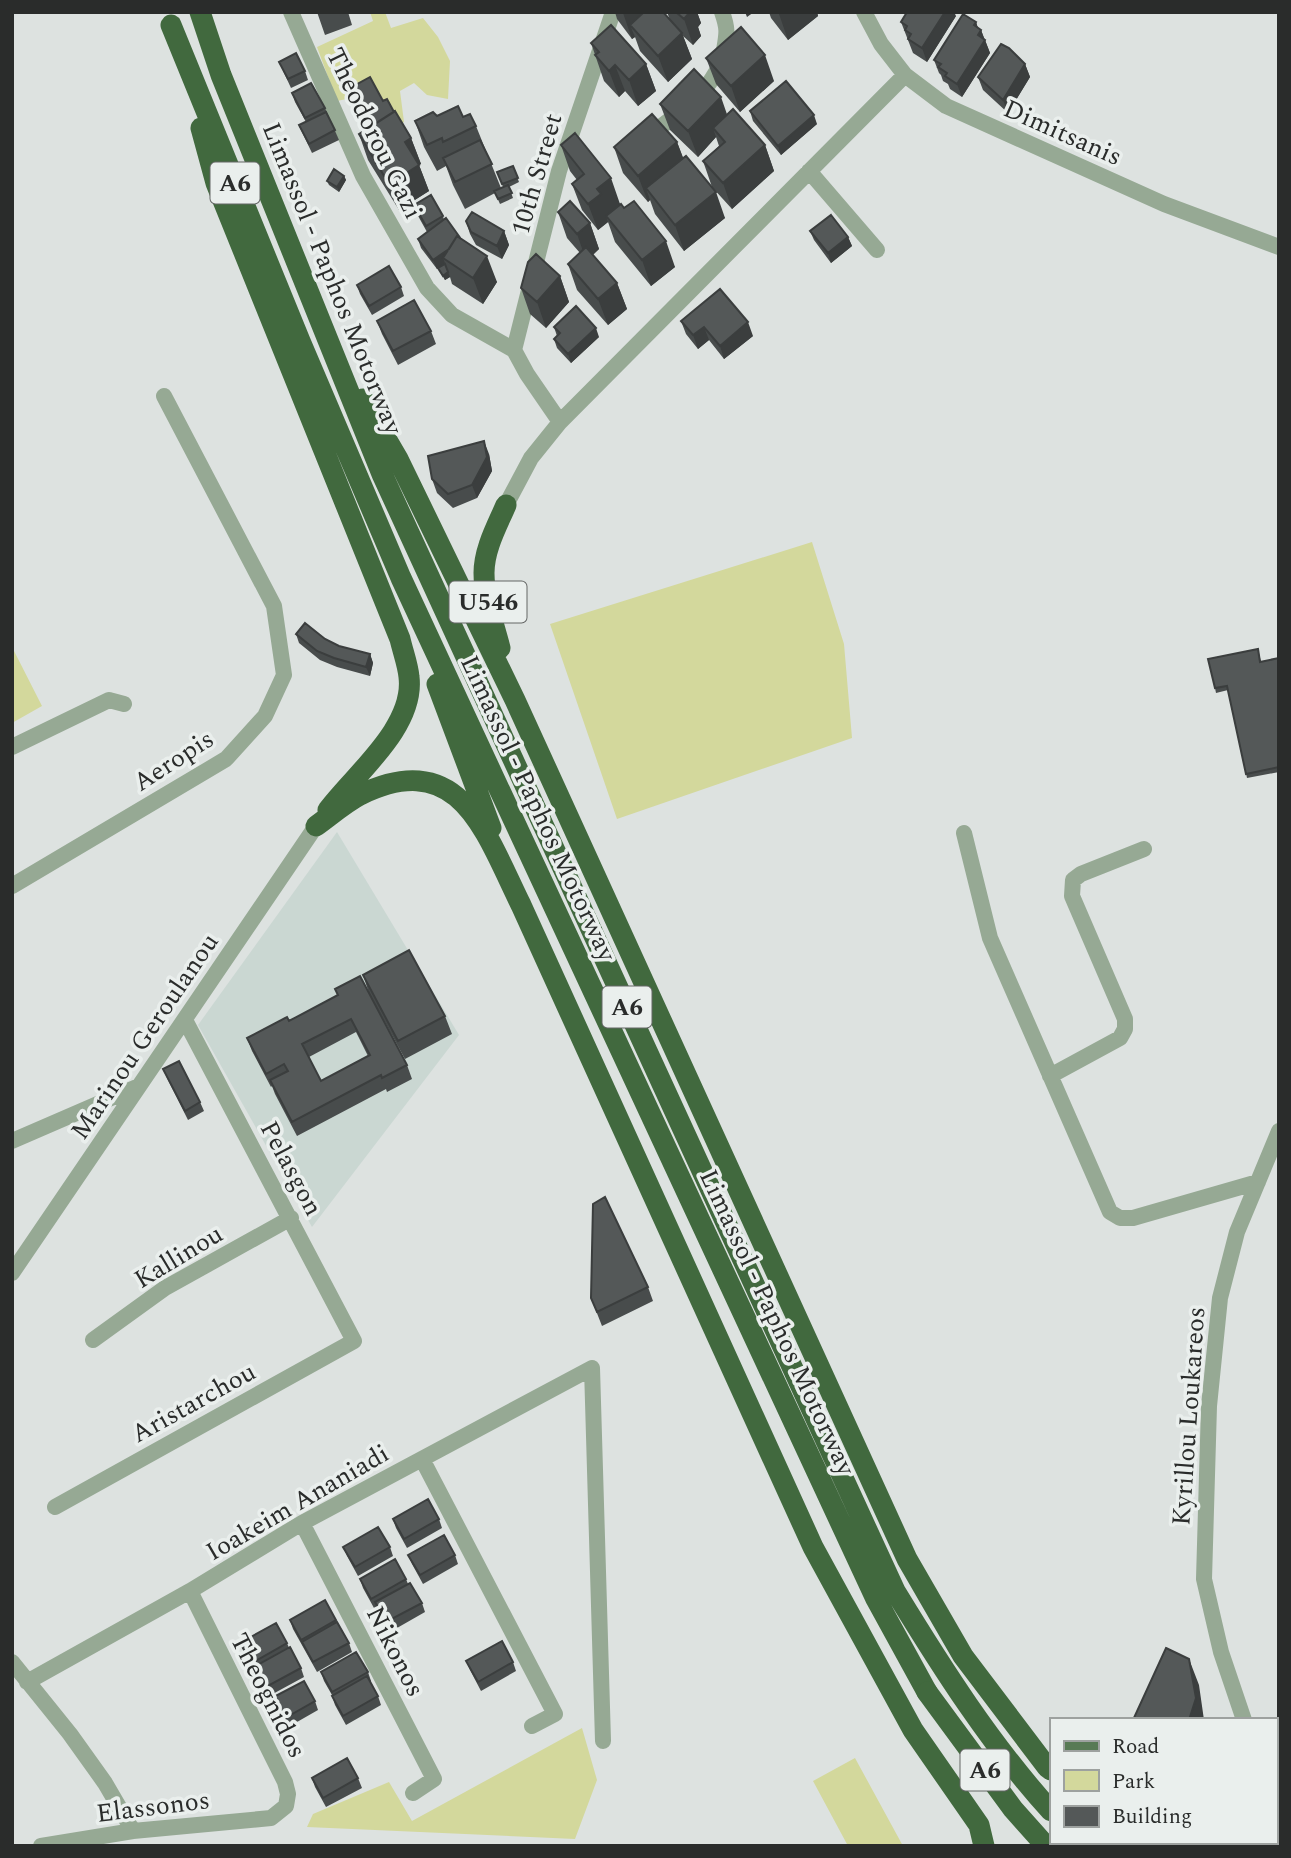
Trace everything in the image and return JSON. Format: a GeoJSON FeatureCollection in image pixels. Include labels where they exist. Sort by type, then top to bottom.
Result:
{"type":"FeatureCollection","features":[{"type":"Feature","properties":{"kind":"highway","name":"Limassol - Paphos Motorway"},"geometry":{"type":"LineString","coordinates":[[200,12],[221,75],[320,325],[388,487],[895,1591],[950,1680],[1033,1792],[1050,1810]]}},
{"type":"Feature","properties":{"kind":"highway","name":"Limassol - Paphos Motorway"},"geometry":{"type":"LineString","coordinates":[[169,19],[401,579],[876,1599],[927,1692],[1013,1809],[1046,1846]]}},
{"type":"Feature","properties":{"kind":"highway"},"geometry":{"type":"LineString","coordinates":[[169,19],[216,183],[400,639],[410,680],[403,716],[382,749],[346,785],[316,826]]}},
{"type":"Feature","properties":{"kind":"highway"},"geometry":{"type":"LineString","coordinates":[[320,325],[398,459],[515,700],[907,1559],[963,1656],[1050,1769]]}},
{"type":"Feature","properties":{"kind":"highway","name":"U546"},"geometry":{"type":"LineString","coordinates":[[506,505],[490,542],[484,571],[487,598],[515,700]]}},
{"type":"Feature","properties":{"kind":"highway"},"geometry":{"type":"LineString","coordinates":[[401,579],[449,718],[522,905]]}},
{"type":"Feature","properties":{"kind":"highway"},"geometry":{"type":"LineString","coordinates":[[316,826],[358,796],[392,782],[428,781],[454,793],[480,821],[522,905],[813,1547],[913,1730],[979,1825],[985,1846]]}},
{"type":"Feature","properties":{"kind":"main road"},"geometry":{"type":"LineString","coordinates":[[1036,1846],[1050,1834]]}},
{"type":"Feature","properties":{"kind":"street","name":"Theodorou Gazi"},"geometry":{"type":"LineString","coordinates":[[291,12],[363,176],[427,288],[452,315],[514,350]]}},
{"type":"Feature","properties":{"kind":"street","name":"10th Street"},"geometry":{"type":"LineString","coordinates":[[514,350],[559,171],[613,12]]}},
{"type":"Feature","properties":{"kind":"street"},"geometry":{"type":"LineString","coordinates":[[641,142],[708,88],[721,67],[728,28],[722,12]]}},
{"type":"Feature","properties":{"kind":"street","name":"Dimitsanis"},"geometry":{"type":"LineString","coordinates":[[864,12],[881,44],[905,75],[946,106],[1164,204],[1279,247]]}},
{"type":"Feature","properties":{"kind":"street","name":"U546"},"geometry":{"type":"LineString","coordinates":[[506,505],[531,458],[560,422],[905,75]]}},
{"type":"Feature","properties":{"kind":"street"},"geometry":{"type":"LineString","coordinates":[[809,171],[877,250]]}},
{"type":"Feature","properties":{"kind":"street"},"geometry":{"type":"LineString","coordinates":[[514,350],[560,422]]}},
{"type":"Feature","properties":{"kind":"street","name":"Aeropis"},"geometry":{"type":"LineString","coordinates":[[12,886],[226,759],[265,716],[284,675],[274,606],[163,396]]}},
{"type":"Feature","properties":{"kind":"street"},"geometry":{"type":"LineString","coordinates":[[12,747],[109,700],[124,704]]}},
{"type":"Feature","properties":{"kind":"street","name":"Marinou Geroulanou"},"geometry":{"type":"LineString","coordinates":[[12,1273],[316,826]]}},
{"type":"Feature","properties":{"kind":"street"},"geometry":{"type":"LineString","coordinates":[[964,833],[990,938],[1110,1212],[1120,1218],[1133,1217],[1258,1182]]}},
{"type":"Feature","properties":{"kind":"street"},"geometry":{"type":"LineString","coordinates":[[1050,1076],[1120,1038],[1125,1029],[1125,1019],[1072,897],[1073,880],[1081,874],[1144,849]]}},
{"type":"Feature","properties":{"kind":"street","name":"Pelasgon"},"geometry":{"type":"LineString","coordinates":[[185,1020],[354,1341]]}},
{"type":"Feature","properties":{"kind":"street"},"geometry":{"type":"LineString","coordinates":[[12,1141],[139,1086]]}},
{"type":"Feature","properties":{"kind":"street","name":"Kyrillou Loukareos"},"geometry":{"type":"LineString","coordinates":[[1241,1716],[1221,1652],[1204,1579],[1209,1406],[1220,1298],[1237,1232],[1279,1130]]}},
{"type":"Feature","properties":{"kind":"street","name":"Kallinou"},"geometry":{"type":"LineString","coordinates":[[93,1340],[165,1288],[291,1219]]}},
{"type":"Feature","properties":{"kind":"street","name":"Aristarchou"},"geometry":{"type":"LineString","coordinates":[[55,1507],[354,1341]]}},
{"type":"Feature","properties":{"kind":"street","name":"Ioakeim Ananiadi"},"geometry":{"type":"LineString","coordinates":[[27,1682],[190,1591],[302,1523],[592,1368],[603,1741]]}},
{"type":"Feature","properties":{"kind":"street"},"geometry":{"type":"LineString","coordinates":[[422,1459],[555,1714],[532,1726]]}},
{"type":"Feature","properties":{"kind":"street","name":"Nikonos"},"geometry":{"type":"LineString","coordinates":[[302,1523],[434,1779],[413,1793]]}},
{"type":"Feature","properties":{"kind":"street","name":"Theognidos"},"geometry":{"type":"LineString","coordinates":[[190,1591],[285,1782],[288,1794],[286,1806],[271,1818]]}},
{"type":"Feature","properties":{"kind":"street"},"geometry":{"type":"LineString","coordinates":[[12,1662],[70,1734],[105,1783],[133,1831]]}},
{"type":"Feature","properties":{"kind":"street","name":"Elassonos"},"geometry":{"type":"LineString","coordinates":[[41,1846],[133,1831],[271,1818]]}},
{"type":"Feature","properties":{"kind":"shaded area"},"geometry":{"type":"Polygon","coordinates":[[[337,832],[459,1035],[312,1227],[198,1025],[337,832]]]}},
{"type":"Feature","properties":{"kind":"green space"},"geometry":{"type":"Polygon","coordinates":[[[370,12],[385,12],[391,28],[423,18],[438,37],[450,61],[448,99],[427,95],[414,83],[400,91],[404,122],[400,125],[356,97],[337,101],[317,47],[373,21],[370,12]]]}},
{"type":"Feature","properties":{"kind":"green space"},"geometry":{"type":"Polygon","coordinates":[[[812,542],[844,644],[852,738],[617,819],[550,624],[812,542]]]}},
{"type":"Feature","properties":{"kind":"green space"},"geometry":{"type":"Polygon","coordinates":[[[12,647],[42,706],[12,723],[12,647]]]}},
{"type":"Feature","properties":{"kind":"green space"},"geometry":{"type":"Polygon","coordinates":[[[582,1728],[597,1780],[575,1839],[307,1827],[313,1814],[389,1782],[412,1821],[582,1728]]]}},
{"type":"Feature","properties":{"kind":"green space"},"geometry":{"type":"Polygon","coordinates":[[[855,1758],[903,1846],[848,1846],[813,1781],[855,1758]]]}},
{"type":"Feature","properties":{"kind":"building"},"geometry":{"type":"Polygon","coordinates":[[[644,12],[663,12],[682,33],[658,56],[630,25],[644,12]]]}},
{"type":"Feature","properties":{"kind":"building"},"geometry":{"type":"Polygon","coordinates":[[[676,12],[690,12],[684,19],[676,12]]]}},
{"type":"Feature","properties":{"kind":"building"},"geometry":{"type":"Polygon","coordinates":[[[907,12],[945,12],[922,48],[908,39],[911,34],[901,22],[907,12]]]}},
{"type":"Feature","properties":{"kind":"building"},"geometry":{"type":"Polygon","coordinates":[[[963,14],[976,22],[974,25],[981,30],[978,35],[985,40],[957,84],[945,76],[947,73],[938,67],[941,64],[934,60],[963,14]]]}},
{"type":"Feature","properties":{"kind":"building"},"geometry":{"type":"Polygon","coordinates":[[[611,25],[646,64],[629,80],[615,65],[609,71],[595,55],[599,52],[591,43],[611,25]]]}},
{"type":"Feature","properties":{"kind":"building"},"geometry":{"type":"Polygon","coordinates":[[[741,27],[765,55],[731,86],[706,58],[741,27]]]}},
{"type":"Feature","properties":{"kind":"building"},"geometry":{"type":"Polygon","coordinates":[[[1001,44],[1025,64],[1003,100],[978,77],[1001,44]]]}},
{"type":"Feature","properties":{"kind":"building"},"geometry":{"type":"Polygon","coordinates":[[[296,53],[305,71],[288,79],[279,62],[296,53]]]}},
{"type":"Feature","properties":{"kind":"building"},"geometry":{"type":"Polygon","coordinates":[[[694,69],[721,97],[688,131],[660,104],[694,69]]]}},
{"type":"Feature","properties":{"kind":"building"},"geometry":{"type":"Polygon","coordinates":[[[370,77],[383,101],[387,99],[394,112],[367,129],[359,116],[366,112],[352,87],[370,77]]]}},
{"type":"Feature","properties":{"kind":"building"},"geometry":{"type":"Polygon","coordinates":[[[786,81],[814,115],[778,146],[750,111],[786,81]]]}},
{"type":"Feature","properties":{"kind":"building"},"geometry":{"type":"Polygon","coordinates":[[[311,83],[325,108],[305,118],[292,93],[311,83]]]}},
{"type":"Feature","properties":{"kind":"building"},"geometry":{"type":"Polygon","coordinates":[[[458,106],[463,117],[470,114],[476,126],[443,142],[442,138],[427,145],[415,121],[433,112],[437,116],[458,106]]]}},
{"type":"Feature","properties":{"kind":"building"},"geometry":{"type":"Polygon","coordinates":[[[733,109],[765,145],[723,183],[703,161],[725,142],[713,128],[733,109]]]}},
{"type":"Feature","properties":{"kind":"building"},"geometry":{"type":"Polygon","coordinates":[[[395,111],[411,138],[405,142],[419,165],[389,184],[359,134],[395,111]]]}},
{"type":"Feature","properties":{"kind":"building"},"geometry":{"type":"Polygon","coordinates":[[[326,112],[335,130],[309,144],[299,125],[326,112]]]}},
{"type":"Feature","properties":{"kind":"building"},"geometry":{"type":"Polygon","coordinates":[[[652,114],[677,142],[638,176],[614,147],[652,114]]]}},
{"type":"Feature","properties":{"kind":"building"},"geometry":{"type":"Polygon","coordinates":[[[575,133],[611,178],[597,189],[601,194],[588,204],[572,184],[584,174],[561,145],[575,133]]]}},
{"type":"Feature","properties":{"kind":"building"},"geometry":{"type":"Polygon","coordinates":[[[480,140],[492,164],[455,182],[443,158],[480,140]]]}},
{"type":"Feature","properties":{"kind":"building"},"geometry":{"type":"Polygon","coordinates":[[[686,156],[716,192],[675,225],[646,188],[686,156]]]}},
{"type":"Feature","properties":{"kind":"building"},"geometry":{"type":"Polygon","coordinates":[[[513,166],[518,178],[502,184],[497,172],[513,166]]]}},
{"type":"Feature","properties":{"kind":"building"},"geometry":{"type":"Polygon","coordinates":[[[334,169],[344,176],[337,187],[327,181],[334,169]]]}},
{"type":"Feature","properties":{"kind":"building"},"geometry":{"type":"Polygon","coordinates":[[[508,185],[512,193],[498,199],[494,191],[508,185]]]}},
{"type":"Feature","properties":{"kind":"building"},"geometry":{"type":"Polygon","coordinates":[[[431,195],[443,216],[426,226],[414,205],[431,195]]]}},
{"type":"Feature","properties":{"kind":"building"},"geometry":{"type":"Polygon","coordinates":[[[570,201],[590,223],[577,234],[558,212],[570,201]]]}},
{"type":"Feature","properties":{"kind":"building"},"geometry":{"type":"Polygon","coordinates":[[[634,201],[666,241],[642,260],[606,216],[621,204],[624,208],[634,201]]]}},
{"type":"Feature","properties":{"kind":"building"},"geometry":{"type":"Polygon","coordinates":[[[472,212],[504,231],[497,246],[471,232],[466,221],[472,212]]]}},
{"type":"Feature","properties":{"kind":"building"},"geometry":{"type":"Polygon","coordinates":[[[831,215],[848,237],[828,253],[810,231],[831,215]]]}},
{"type":"Feature","properties":{"kind":"building"},"geometry":{"type":"Polygon","coordinates":[[[446,218],[461,239],[457,236],[449,249],[433,260],[418,239],[446,218]]]}},
{"type":"Feature","properties":{"kind":"building"},"geometry":{"type":"Polygon","coordinates":[[[457,236],[487,256],[473,278],[443,258],[457,236]]]}},
{"type":"Feature","properties":{"kind":"building"},"geometry":{"type":"Polygon","coordinates":[[[586,247],[617,283],[598,299],[568,264],[586,247]]]}},
{"type":"Feature","properties":{"kind":"building"},"geometry":{"type":"Polygon","coordinates":[[[536,254],[560,276],[537,302],[521,288],[528,262],[536,254]]]}},
{"type":"Feature","properties":{"kind":"building"},"geometry":{"type":"Polygon","coordinates":[[[445,264],[448,272],[443,276],[438,268],[445,264]]]}},
{"type":"Feature","properties":{"kind":"building"},"geometry":{"type":"Polygon","coordinates":[[[389,266],[401,287],[369,306],[357,285],[389,266]]]}},
{"type":"Feature","properties":{"kind":"building"},"geometry":{"type":"Polygon","coordinates":[[[720,289],[748,322],[720,346],[704,327],[693,335],[681,321],[720,289]]]}},
{"type":"Feature","properties":{"kind":"building"},"geometry":{"type":"Polygon","coordinates":[[[414,300],[431,331],[393,351],[377,321],[414,300]]]}},
{"type":"Feature","properties":{"kind":"building"},"geometry":{"type":"Polygon","coordinates":[[[576,306],[596,328],[568,354],[554,339],[560,333],[554,327],[576,306]]]}},
{"type":"Feature","properties":{"kind":"building"},"geometry":{"type":"Polygon","coordinates":[[[484,441],[487,457],[472,485],[448,494],[432,479],[428,456],[484,441]]]}},
{"type":"Feature","properties":{"kind":"building"},"geometry":{"type":"Polygon","coordinates":[[[305,623],[339,646],[370,654],[366,667],[317,651],[296,634],[305,623]]]}},
{"type":"Feature","properties":{"kind":"building"},"geometry":{"type":"Polygon","coordinates":[[[1258,649],[1260,662],[1279,658],[1279,767],[1246,774],[1227,686],[1215,688],[1208,659],[1258,649]]]}},
{"type":"Feature","properties":{"kind":"building"},"geometry":{"type":"Polygon","coordinates":[[[409,950],[445,1016],[398,1041],[363,975],[409,950]]]}},
{"type":"Feature","properties":{"kind":"building"},"geometry":{"type":"Polygon","coordinates":[[[360,976],[407,1065],[382,1078],[381,1075],[292,1122],[270,1080],[288,1071],[284,1064],[266,1074],[247,1038],[287,1017],[289,1021],[338,995],[335,989],[360,976]],[[351,1019],[302,1044],[321,1081],[370,1055],[351,1019]]]}},
{"type":"Feature","properties":{"kind":"building"},"geometry":{"type":"Polygon","coordinates":[[[179,1061],[200,1102],[185,1111],[163,1069],[179,1061]]]}},
{"type":"Feature","properties":{"kind":"building"},"geometry":{"type":"Polygon","coordinates":[[[605,1197],[648,1287],[597,1312],[591,1298],[593,1204],[605,1197]]]}},
{"type":"Feature","properties":{"kind":"building"},"geometry":{"type":"Polygon","coordinates":[[[428,1499],[439,1519],[404,1539],[393,1519],[428,1499]]]}},
{"type":"Feature","properties":{"kind":"building"},"geometry":{"type":"Polygon","coordinates":[[[378,1527],[390,1547],[355,1567],[343,1547],[378,1527]]]}},
{"type":"Feature","properties":{"kind":"building"},"geometry":{"type":"Polygon","coordinates":[[[444,1535],[455,1555],[420,1575],[408,1555],[444,1535]]]}},
{"type":"Feature","properties":{"kind":"building"},"geometry":{"type":"Polygon","coordinates":[[[395,1559],[406,1579],[371,1599],[360,1579],[395,1559]]]}},
{"type":"Feature","properties":{"kind":"building"},"geometry":{"type":"Polygon","coordinates":[[[410,1583],[422,1603],[386,1622],[375,1602],[410,1583]]]}},
{"type":"Feature","properties":{"kind":"building"},"geometry":{"type":"Polygon","coordinates":[[[325,1600],[336,1620],[301,1640],[290,1620],[325,1600]]]}},
{"type":"Feature","properties":{"kind":"building"},"geometry":{"type":"Polygon","coordinates":[[[337,1622],[349,1643],[313,1662],[302,1642],[337,1622]]]}},
{"type":"Feature","properties":{"kind":"building"},"geometry":{"type":"Polygon","coordinates":[[[276,1623],[287,1643],[252,1663],[240,1643],[276,1623]]]}},
{"type":"Feature","properties":{"kind":"building"},"geometry":{"type":"Polygon","coordinates":[[[502,1641],[513,1662],[478,1682],[466,1661],[502,1641]]]}},
{"type":"Feature","properties":{"kind":"building"},"geometry":{"type":"Polygon","coordinates":[[[290,1647],[301,1668],[266,1687],[254,1667],[290,1647]]]}},
{"type":"Feature","properties":{"kind":"building"},"geometry":{"type":"Polygon","coordinates":[[[1166,1648],[1189,1659],[1196,1698],[1190,1718],[1134,1718],[1166,1648]]]}},
{"type":"Feature","properties":{"kind":"building"},"geometry":{"type":"Polygon","coordinates":[[[356,1652],[368,1672],[332,1692],[321,1672],[356,1652]]]}},
{"type":"Feature","properties":{"kind":"building"},"geometry":{"type":"Polygon","coordinates":[[[367,1676],[378,1696],[343,1716],[332,1696],[367,1676]]]}},
{"type":"Feature","properties":{"kind":"building"},"geometry":{"type":"Polygon","coordinates":[[[304,1681],[315,1701],[280,1721],[268,1700],[304,1681]]]}},
{"type":"Feature","properties":{"kind":"building"},"geometry":{"type":"Polygon","coordinates":[[[347,1758],[358,1778],[323,1798],[312,1778],[347,1758]]]}},
{"type":"Feature","properties":{"kind":"building"},"geometry":{"type":"Polygon","coordinates":[[[1277,1822],[1279,1825],[1279,1846],[1231,1844],[1277,1844],[1277,1822]]]}}]}
